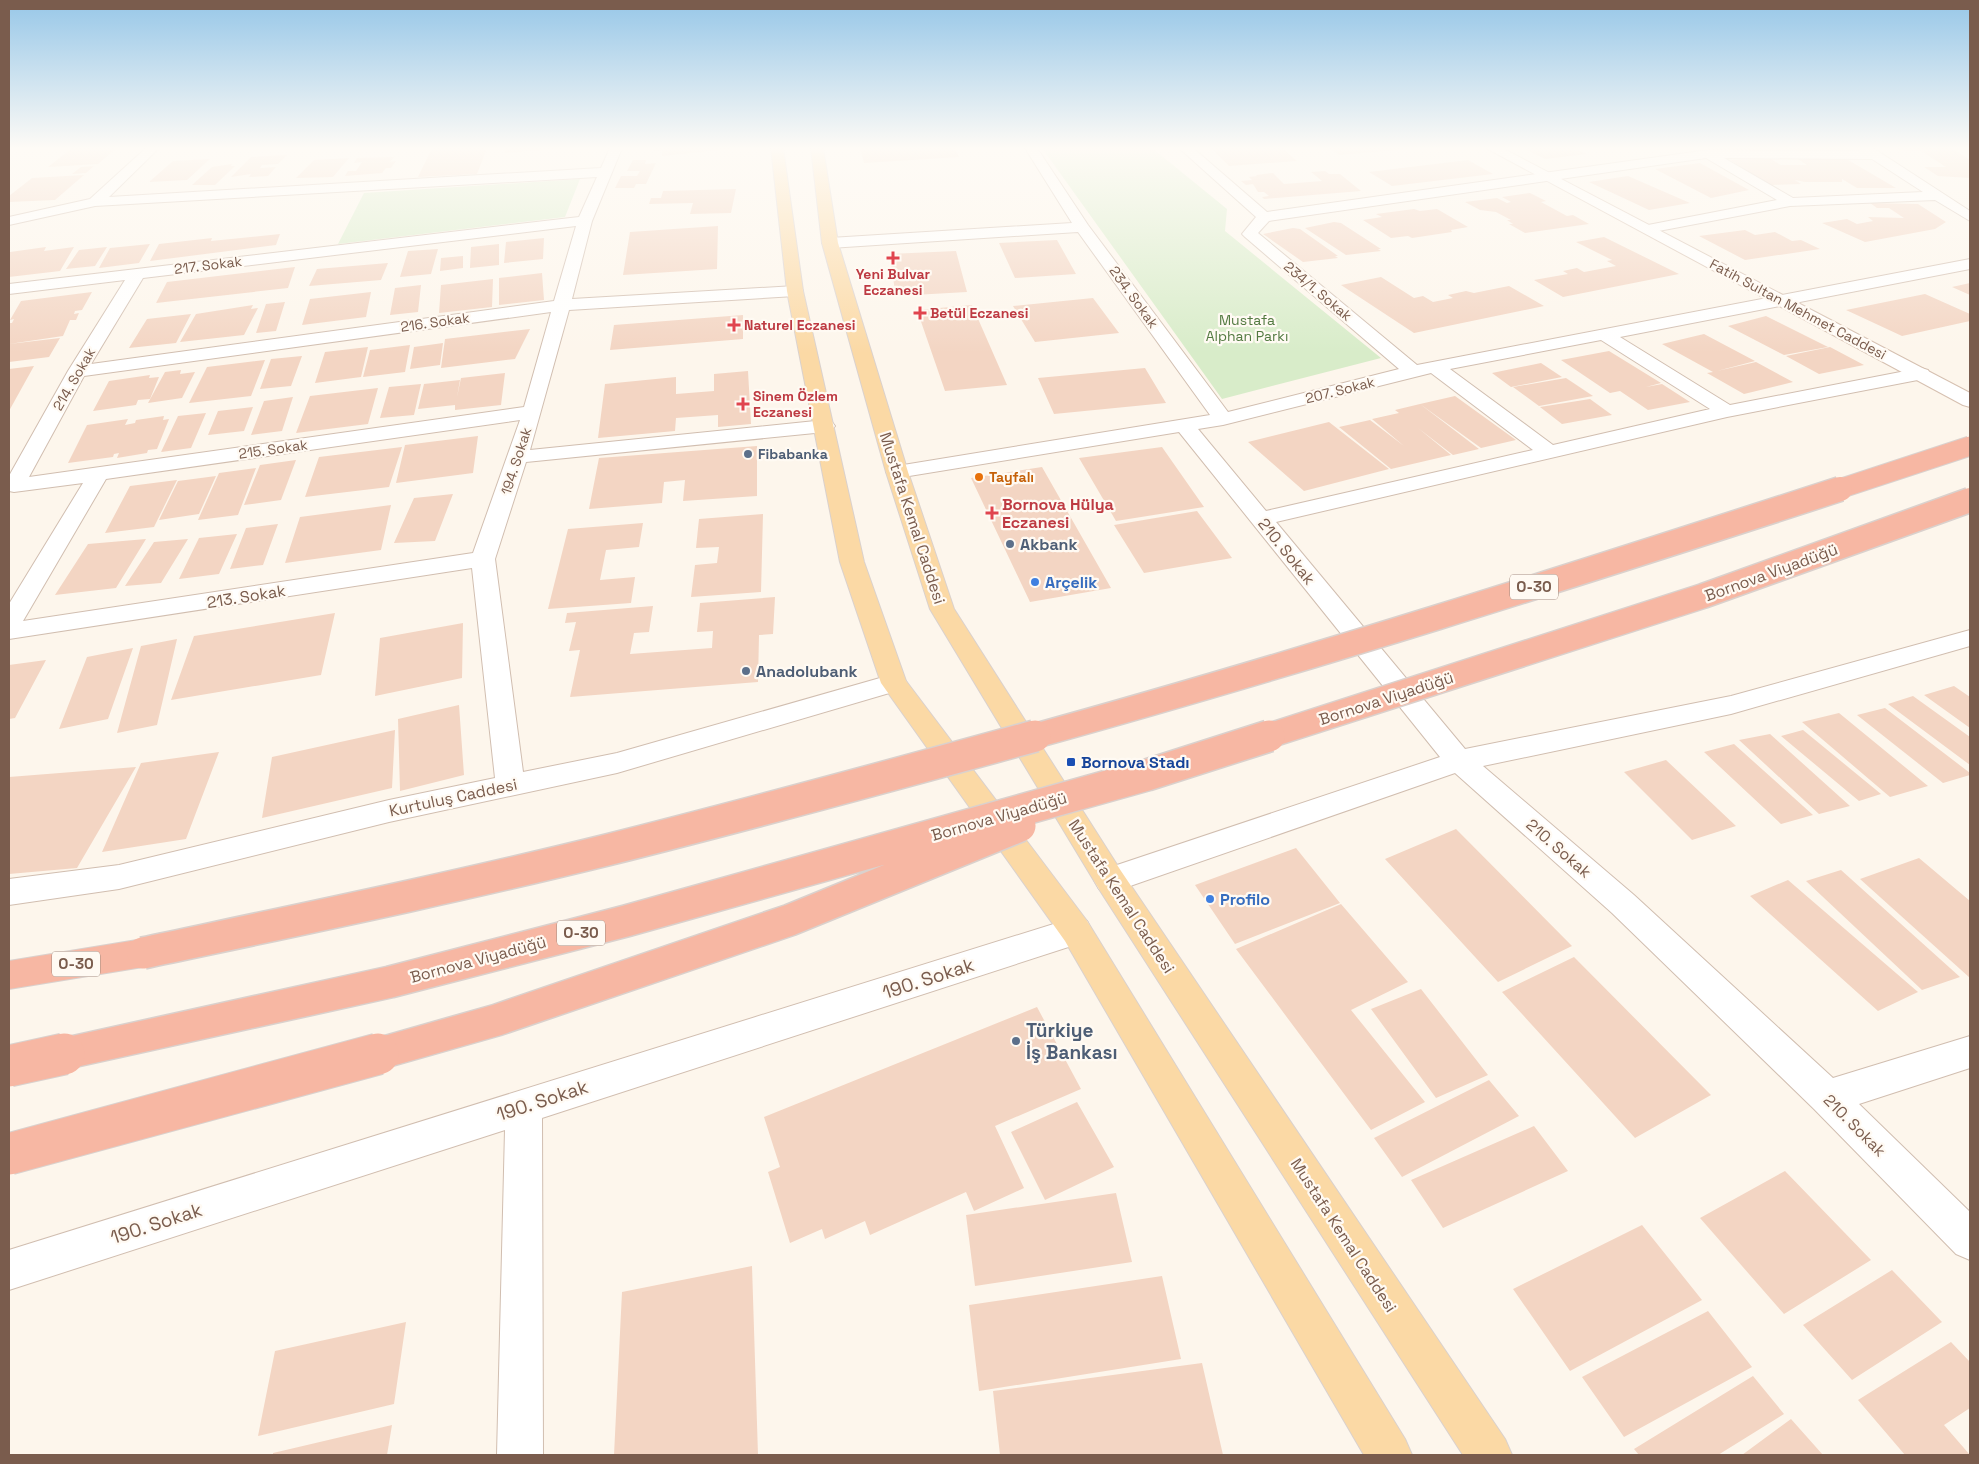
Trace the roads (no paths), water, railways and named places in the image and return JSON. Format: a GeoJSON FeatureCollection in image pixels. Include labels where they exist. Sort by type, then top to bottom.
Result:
{"type":"FeatureCollection","features":[{"type":"Feature","properties":{"kind":"highway","name":"O-30"},"geometry":{"type":"LineString","coordinates":[[9,975],[143,953],[475,883],[667,835],[1096,720],[1652,551],[1970,446]]}},
{"type":"Feature","properties":{"kind":"highway","name":"Bornova Viyadüğü"},"geometry":{"type":"LineString","coordinates":[[9,1066],[400,980],[636,918],[1147,774],[1703,596],[1970,500]]}},
{"type":"Feature","properties":{"kind":"highway"},"geometry":{"type":"LineString","coordinates":[[9,1154],[259,1088],[497,1020],[790,920],[1147,774]]}},
{"type":"Feature","properties":{"kind":"highway"},"geometry":{"type":"LineString","coordinates":[[9,956],[143,953]]}},
{"type":"Feature","properties":{"kind":"main road"},"geometry":{"type":"LineString","coordinates":[[786,216],[795,291],[825,426],[852,562],[894,683],[1076,931],[1389,1455]]}},
{"type":"Feature","properties":{"kind":"main road","name":"Mustafa Kemal Caddesi"},"geometry":{"type":"LineString","coordinates":[[826,216],[830,243],[897,472],[942,608],[1110,880],[1489,1455]]}},
{"type":"Feature","properties":{"kind":"street"},"geometry":{"type":"LineString","coordinates":[[11,222],[35,216]]}},
{"type":"Feature","properties":{"kind":"street","name":"194. Sokak"},"geometry":{"type":"LineString","coordinates":[[510,784],[483,559],[532,412],[587,216]]}},
{"type":"Feature","properties":{"kind":"street","name":"234. Sokak"},"geometry":{"type":"LineString","coordinates":[[1075,216],[1223,419]]}},
{"type":"Feature","properties":{"kind":"street"},"geometry":{"type":"LineString","coordinates":[[1264,217],[1269,216]]}},
{"type":"Feature","properties":{"kind":"street","name":"Fatih Sultan Mehmet Caddesi"},"geometry":{"type":"LineString","coordinates":[[1623,216],[1970,401]]}},
{"type":"Feature","properties":{"kind":"street"},"geometry":{"type":"LineString","coordinates":[[1648,229],[1715,216]]}},
{"type":"Feature","properties":{"kind":"street","name":"234/1. Sokak"},"geometry":{"type":"LineString","coordinates":[[1264,217],[1250,234],[1414,371]]}},
{"type":"Feature","properties":{"kind":"street","name":"217. Sokak"},"geometry":{"type":"LineString","coordinates":[[9,289],[585,222]]}},
{"type":"Feature","properties":{"kind":"street"},"geometry":{"type":"LineString","coordinates":[[830,243],[1082,227]]}},
{"type":"Feature","properties":{"kind":"street","name":"207. Sokak"},"geometry":{"type":"LineString","coordinates":[[897,472],[1223,419],[1414,371],[1970,264]]}},
{"type":"Feature","properties":{"kind":"street","name":"214. Sokak"},"geometry":{"type":"LineString","coordinates":[[14,486],[77,371],[137,274]]}},
{"type":"Feature","properties":{"kind":"street","name":"216. Sokak"},"geometry":{"type":"LineString","coordinates":[[77,371],[563,305],[795,291]]}},
{"type":"Feature","properties":{"kind":"street"},"geometry":{"type":"LineString","coordinates":[[1605,335],[1728,411]]}},
{"type":"Feature","properties":{"kind":"street"},"geometry":{"type":"LineString","coordinates":[[1435,367],[1549,452]]}},
{"type":"Feature","properties":{"kind":"street"},"geometry":{"type":"LineString","coordinates":[[1260,519],[1728,411],[1921,374]]}},
{"type":"Feature","properties":{"kind":"street","name":"215. Sokak"},"geometry":{"type":"LineString","coordinates":[[14,486],[532,412]]}},
{"type":"Feature","properties":{"kind":"street","name":"210. Sokak"},"geometry":{"type":"LineString","coordinates":[[1184,425],[1458,761],[1623,904],[1827,1097],[1970,1240]]}},
{"type":"Feature","properties":{"kind":"street"},"geometry":{"type":"LineString","coordinates":[[518,457],[825,426]]}},
{"type":"Feature","properties":{"kind":"street"},"geometry":{"type":"LineString","coordinates":[[9,624],[99,473]]}},
{"type":"Feature","properties":{"kind":"street","name":"213. Sokak"},"geometry":{"type":"LineString","coordinates":[[9,631],[483,559]]}},
{"type":"Feature","properties":{"kind":"street"},"geometry":{"type":"LineString","coordinates":[[1110,880],[1458,761],[1730,706],[1970,638]]}},
{"type":"Feature","properties":{"kind":"street","name":"Kurtuluş Caddesi"},"geometry":{"type":"LineString","coordinates":[[9,892],[119,877],[390,811],[510,784],[617,763],[894,683]]}},
{"type":"Feature","properties":{"kind":"street","name":"190. Sokak"},"geometry":{"type":"LineString","coordinates":[[9,1270],[1076,931]]}},
{"type":"Feature","properties":{"kind":"street"},"geometry":{"type":"LineString","coordinates":[[1827,1097],[1970,1052]]}},
{"type":"Feature","properties":{"kind":"street"},"geometry":{"type":"LineString","coordinates":[[520,1455],[524,1106]]}},
{"type":"Feature","properties":{"kind":"place","name":"Yeni Bulvar Eczanesi"},"geometry":{"type":"Point","coordinates":[893,258]}},
{"type":"Feature","properties":{"kind":"place","name":"Betül Eczanesi"},"geometry":{"type":"Point","coordinates":[920,313]}},
{"type":"Feature","properties":{"kind":"place","name":"Naturel Eczanesi"},"geometry":{"type":"Point","coordinates":[734,325]}},
{"type":"Feature","properties":{"kind":"place","name":"Sinem Özlem Eczanesi"},"geometry":{"type":"Point","coordinates":[743,404]}},
{"type":"Feature","properties":{"kind":"place","name":"Fibabanka"},"geometry":{"type":"Point","coordinates":[748,454]}},
{"type":"Feature","properties":{"kind":"place","name":"Tayfalı"},"geometry":{"type":"Point","coordinates":[979,477]}},
{"type":"Feature","properties":{"kind":"place","name":"Bornova Hülya Eczanesi"},"geometry":{"type":"Point","coordinates":[992,513]}},
{"type":"Feature","properties":{"kind":"place","name":"Akbank"},"geometry":{"type":"Point","coordinates":[1010,544]}},
{"type":"Feature","properties":{"kind":"place","name":"Arçelik"},"geometry":{"type":"Point","coordinates":[1035,582]}},
{"type":"Feature","properties":{"kind":"place","name":"Anadolubank"},"geometry":{"type":"Point","coordinates":[746,671]}},
{"type":"Feature","properties":{"kind":"place","name":"Bornova Stadı"},"geometry":{"type":"Point","coordinates":[1071,762]}},
{"type":"Feature","properties":{"kind":"place","name":"Profilo"},"geometry":{"type":"Point","coordinates":[1210,899]}},
{"type":"Feature","properties":{"kind":"place","name":"Türkiye İş Bankası"},"geometry":{"type":"Point","coordinates":[1016,1041]}},
{"type":"Feature","properties":{"kind":"park label","name":"Mustafa Alphan Parkı"},"geometry":{"type":"Point","coordinates":[1247,328]}}]}
